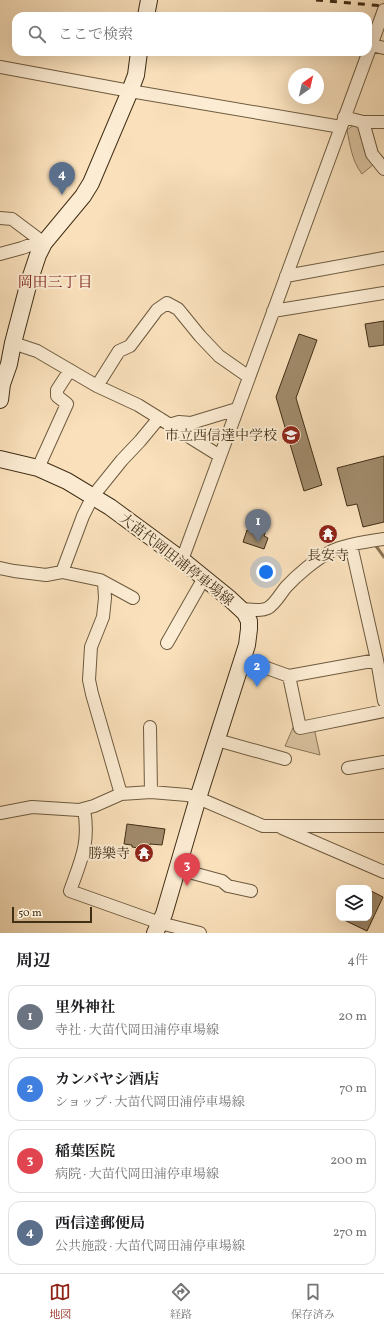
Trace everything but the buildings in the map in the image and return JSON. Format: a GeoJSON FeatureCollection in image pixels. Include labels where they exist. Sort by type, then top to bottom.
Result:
{"type":"FeatureCollection","features":[{"type":"Feature","properties":{"kind":"main road"},"geometry":{"type":"LineString","coordinates":[[147,12],[149,0]]}},
{"type":"Feature","properties":{"kind":"main road"},"geometry":{"type":"LineString","coordinates":[[0,400],[2,384],[9,364],[29,282],[42,242],[83,196],[91,183],[130,91],[136,74],[139,56]]}},
{"type":"Feature","properties":{"kind":"main road","name":"大苗代岡田浦停車場線"},"geometry":{"type":"LineString","coordinates":[[0,459],[38,468],[67,481],[110,507],[204,578],[240,609],[245,614],[248,621],[250,630],[247,645],[198,798],[164,914],[157,928]]}},
{"type":"Feature","properties":{"kind":"street"},"geometry":{"type":"LineString","coordinates":[[372,42],[383,14]]}},
{"type":"Feature","properties":{"kind":"street"},"geometry":{"type":"LineString","coordinates":[[372,45],[384,48]]}},
{"type":"Feature","properties":{"kind":"street"},"geometry":{"type":"LineString","coordinates":[[182,560],[367,56]]}},
{"type":"Feature","properties":{"kind":"street"},"geometry":{"type":"LineString","coordinates":[[0,67],[130,91],[343,122],[384,122]]}},
{"type":"Feature","properties":{"kind":"street"},"geometry":{"type":"LineString","coordinates":[[363,122],[372,154],[384,169]]}},
{"type":"Feature","properties":{"kind":"street"},"geometry":{"type":"LineString","coordinates":[[0,218],[12,219],[42,242]]}},
{"type":"Feature","properties":{"kind":"street"},"geometry":{"type":"LineString","coordinates":[[0,254],[42,242]]}},
{"type":"Feature","properties":{"kind":"street"},"geometry":{"type":"LineString","coordinates":[[286,276],[384,258]]}},
{"type":"Feature","properties":{"kind":"street"},"geometry":{"type":"LineString","coordinates":[[273,311],[384,293]]}},
{"type":"Feature","properties":{"kind":"street"},"geometry":{"type":"LineString","coordinates":[[97,386],[119,351],[130,346],[157,310],[167,303],[178,309],[219,356],[249,378]]}},
{"type":"Feature","properties":{"kind":"street"},"geometry":{"type":"LineString","coordinates":[[13,343],[37,351],[97,386],[138,405],[220,456]]}},
{"type":"Feature","properties":{"kind":"street"},"geometry":{"type":"LineString","coordinates":[[38,468],[67,404],[57,396],[57,390],[70,370]]}},
{"type":"Feature","properties":{"kind":"street"},"geometry":{"type":"LineString","coordinates":[[62,572],[83,516],[93,496],[122,460],[140,441],[164,422],[191,423],[237,409]]}},
{"type":"Feature","properties":{"kind":"street"},"geometry":{"type":"LineString","coordinates":[[240,609],[262,610],[268,608],[287,586],[310,566],[330,552],[365,541],[384,539]]}},
{"type":"Feature","properties":{"kind":"street"},"geometry":{"type":"LineString","coordinates":[[351,545],[377,660],[384,701]]}},
{"type":"Feature","properties":{"kind":"street"},"geometry":{"type":"LineString","coordinates":[[0,568],[46,575],[62,572],[100,580],[133,598]]}},
{"type":"Feature","properties":{"kind":"street"},"geometry":{"type":"LineString","coordinates":[[168,642],[204,578]]}},
{"type":"Feature","properties":{"kind":"street"},"geometry":{"type":"LineString","coordinates":[[104,582],[105,598],[103,617],[91,647],[89,680],[121,794]]}},
{"type":"Feature","properties":{"kind":"street"},"geometry":{"type":"LineString","coordinates":[[242,659],[289,676],[377,660]]}},
{"type":"Feature","properties":{"kind":"street"},"geometry":{"type":"LineString","coordinates":[[289,676],[300,728],[384,711]]}},
{"type":"Feature","properties":{"kind":"street"},"geometry":{"type":"LineString","coordinates":[[150,727],[151,792]]}},
{"type":"Feature","properties":{"kind":"street"},"geometry":{"type":"LineString","coordinates":[[217,740],[286,759]]}},
{"type":"Feature","properties":{"kind":"street"},"geometry":{"type":"LineString","coordinates":[[348,768],[384,762]]}},
{"type":"Feature","properties":{"kind":"street"},"geometry":{"type":"LineString","coordinates":[[0,813],[32,808],[79,810],[94,806],[121,794],[151,792],[187,795],[198,798],[263,826],[384,826]]}},
{"type":"Feature","properties":{"kind":"street"},"geometry":{"type":"LineString","coordinates":[[84,809],[87,825],[87,839],[70,891],[157,928],[200,933]]}},
{"type":"Feature","properties":{"kind":"street"},"geometry":{"type":"LineString","coordinates":[[278,826],[384,872]]}},
{"type":"Feature","properties":{"kind":"street"},"geometry":{"type":"LineString","coordinates":[[178,869],[222,881],[228,886],[251,891]]}},
{"type":"Feature","properties":{"kind":"shaded area"},"geometry":{"type":"Polygon","coordinates":[[[354,125],[359,126],[375,163],[362,174],[350,147],[347,130],[354,125]]]}},
{"type":"Feature","properties":{"kind":"shaded area"},"geometry":{"type":"Polygon","coordinates":[[[295,723],[314,728],[320,755],[285,746],[295,723]]]}},
{"type":"Feature","properties":{"kind":"waterway"},"geometry":{"type":"LineString","coordinates":[[376,544],[384,557]]}},
{"type":"Feature","properties":{"kind":"railway"},"geometry":{"type":"LineString","coordinates":[[316,0],[384,6]]}},
{"type":"Feature","properties":{"kind":"place","name":"西信達郵便局"},"geometry":{"type":"Point","coordinates":[62,195]}},
{"type":"Feature","properties":{"kind":"place","name":"市立西信達中学校"},"geometry":{"type":"Point","coordinates":[291,435]}},
{"type":"Feature","properties":{"kind":"place","name":"長安寺"},"geometry":{"type":"Point","coordinates":[328,534]}},
{"type":"Feature","properties":{"kind":"place","name":"里外神社"},"geometry":{"type":"Point","coordinates":[258,542]}},
{"type":"Feature","properties":{"kind":"place","name":"カンバヤシ酒店"},"geometry":{"type":"Point","coordinates":[257,687]}},
{"type":"Feature","properties":{"kind":"place","name":"勝樂寺"},"geometry":{"type":"Point","coordinates":[144,853]}},
{"type":"Feature","properties":{"kind":"place","name":"稲葉医院"},"geometry":{"type":"Point","coordinates":[187,886]}},
{"type":"Feature","properties":{"kind":"district","name":"岡田三丁目"},"geometry":{"type":"Point","coordinates":[55,282]}}]}
